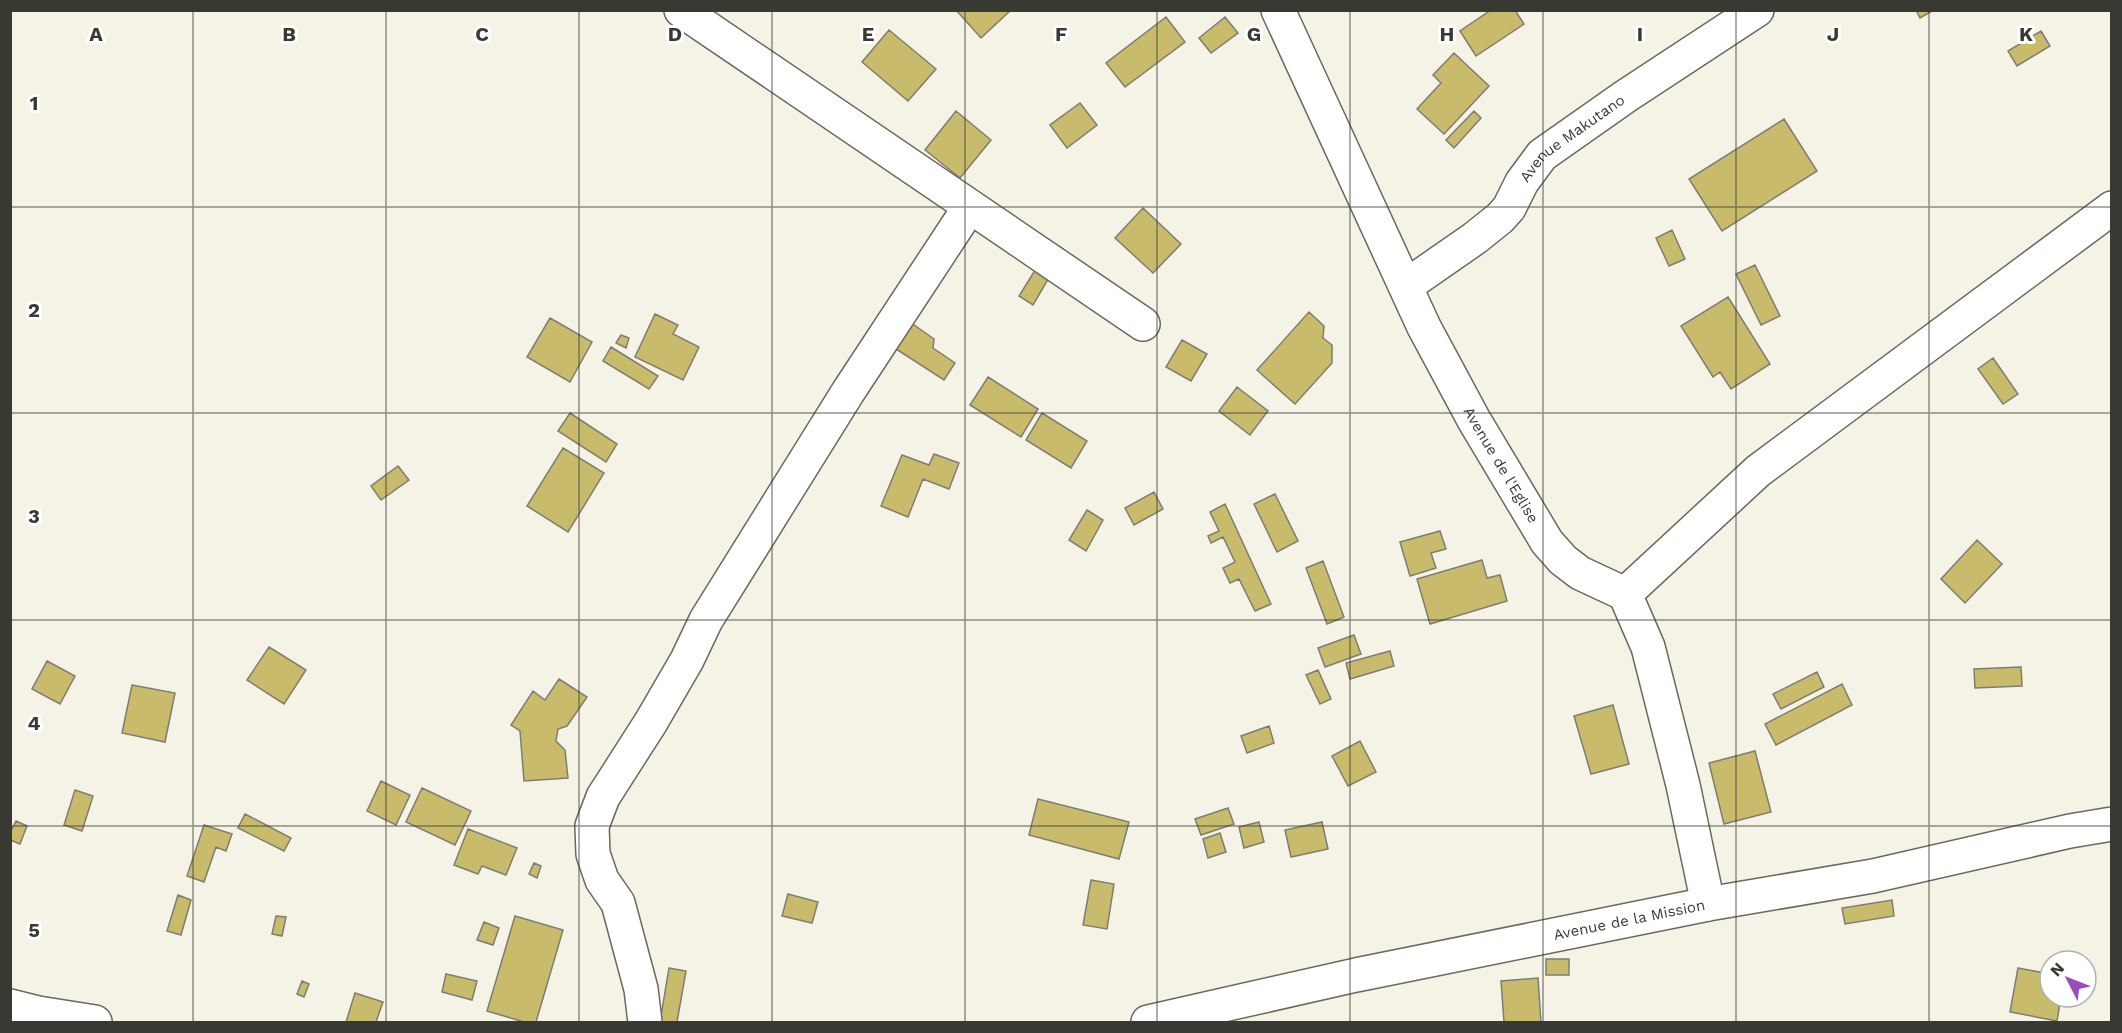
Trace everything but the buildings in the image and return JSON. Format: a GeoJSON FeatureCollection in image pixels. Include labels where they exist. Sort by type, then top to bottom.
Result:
{"type":"FeatureCollection","features":[{"type":"Feature","properties":{"kind":"street"},"geometry":{"type":"LineString","coordinates":[[681,10],[969,208],[1143,324]]}},
{"type":"Feature","properties":{"kind":"street","name":"Avenue de l'Eglise"},"geometry":{"type":"LineString","coordinates":[[1278,10],[1446,371],[1547,542],[1563,560],[1580,573],[1625,594]]}},
{"type":"Feature","properties":{"kind":"street","name":"Avenue Makutano"},"geometry":{"type":"LineString","coordinates":[[1406,286],[1500,218],[1509,208],[1522,182],[1542,155],[1626,96],[1757,10]]}},
{"type":"Feature","properties":{"kind":"street"},"geometry":{"type":"LineString","coordinates":[[645,1023],[641,989],[618,903],[602,880],[593,854],[592,826],[603,797],[687,660],[706,620],[848,392],[969,208]]}},
{"type":"Feature","properties":{"kind":"street"},"geometry":{"type":"LineString","coordinates":[[1708,904],[1683,785],[1648,647],[1625,594],[1758,471],[2112,208]]}},
{"type":"Feature","properties":{"kind":"street","name":"Avenue de la Mission"},"geometry":{"type":"LineString","coordinates":[[1148,1023],[1356,975],[1708,904],[1873,876],[2070,831],[2112,824]]}},
{"type":"Feature","properties":{"kind":"street"},"geometry":{"type":"LineString","coordinates":[[10,1006],[95,1023]]}}]}
